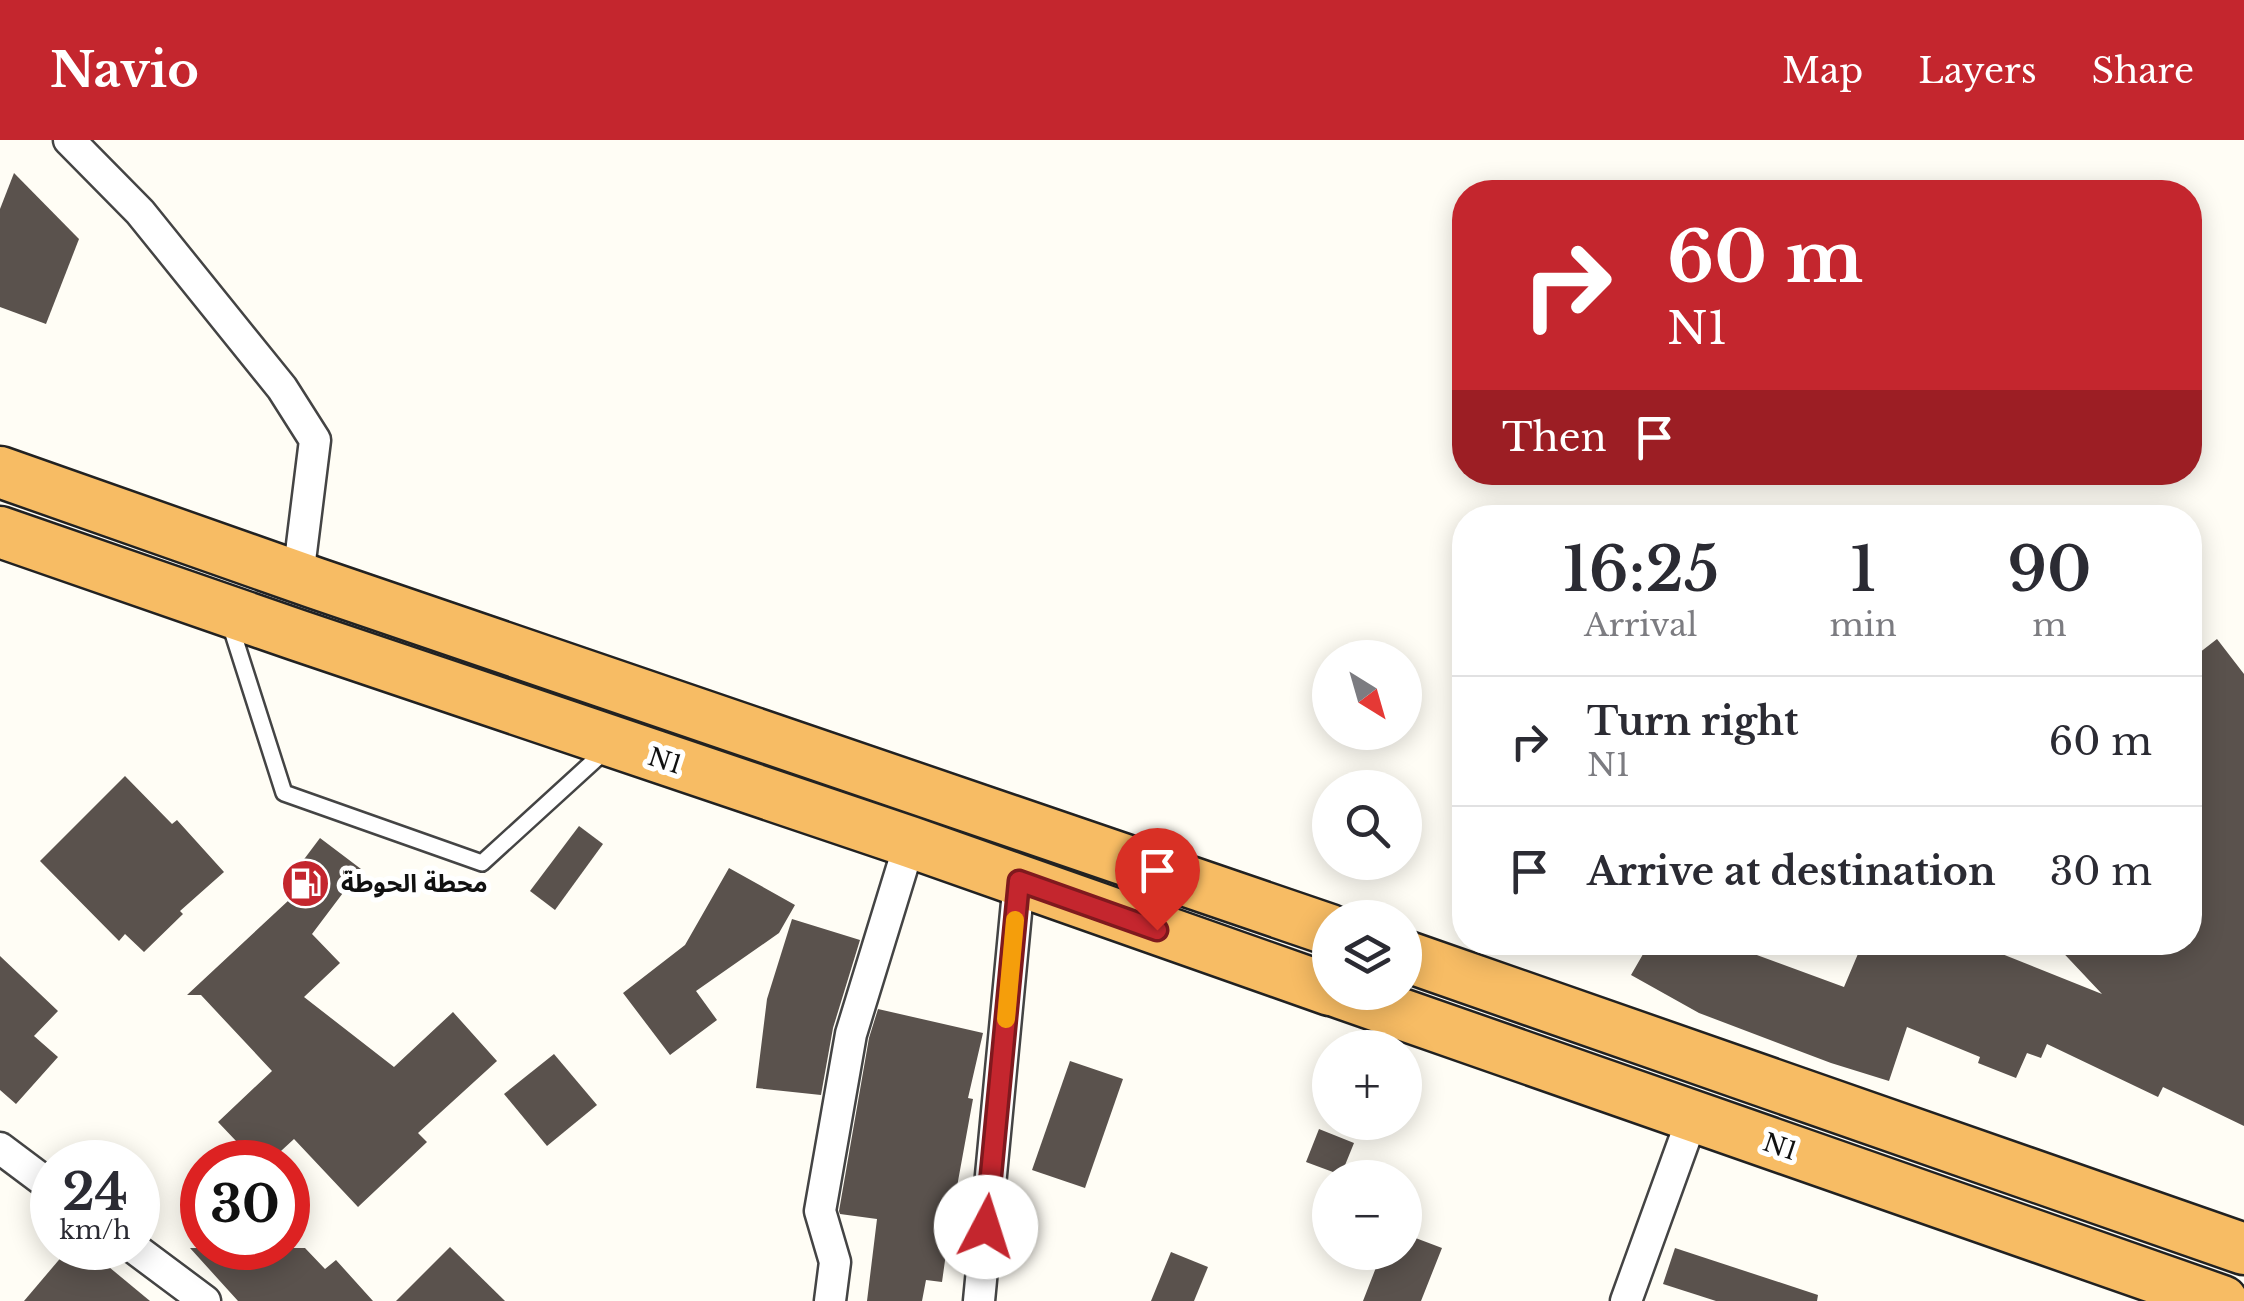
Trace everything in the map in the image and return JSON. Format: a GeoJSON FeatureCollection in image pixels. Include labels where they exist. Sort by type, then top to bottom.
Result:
{"type":"FeatureCollection","features":[{"type":"Feature","properties":{"kind":"highway"},"geometry":{"type":"LineString","coordinates":[[0,472],[1312,924]]}},
{"type":"Feature","properties":{"kind":"highway","name":"N1"},"geometry":{"type":"LineString","coordinates":[[0,532],[910,842],[1312,984]]}},
{"type":"Feature","properties":{"kind":"highway"},"geometry":{"type":"LineString","coordinates":[[1422,962],[2244,1250]]}},
{"type":"Feature","properties":{"kind":"highway","name":"N1"},"geometry":{"type":"LineString","coordinates":[[1390,1010],[2222,1301]]}},
{"type":"Feature","properties":{"kind":"street"},"geometry":{"type":"LineString","coordinates":[[69,140],[152,227],[282,388],[315,440],[298,577]]}},
{"type":"Feature","properties":{"kind":"street"},"geometry":{"type":"LineString","coordinates":[[830,1301],[835,1262],[820,1211],[823,1192],[851,1034],[910,842]]}},
{"type":"Feature","properties":{"kind":"street"},"geometry":{"type":"LineString","coordinates":[[979,1301],[1019,881]]}},
{"type":"Feature","properties":{"kind":"street"},"geometry":{"type":"LineString","coordinates":[[1626,1301],[1693,1116]]}},
{"type":"Feature","properties":{"kind":"street"},"geometry":{"type":"LineString","coordinates":[[0,1148],[30,1170]]}},
{"type":"Feature","properties":{"kind":"street"},"geometry":{"type":"LineString","coordinates":[[160,1267],[205,1301]]}},
{"type":"Feature","properties":{"kind":"lane"},"geometry":{"type":"LineString","coordinates":[[225,611],[284,793],[482,863],[613,743]]}},
{"type":"Feature","properties":{"kind":"building"},"geometry":{"type":"Polygon","coordinates":[[[14,173],[79,239],[46,324],[0,307],[0,209],[14,173]]]}},
{"type":"Feature","properties":{"kind":"building"},"geometry":{"type":"Polygon","coordinates":[[[2217,639],[2244,674],[2244,1126],[2163,1087],[2158,1097],[2047,1044],[2041,1058],[2027,1053],[2016,1078],[1978,1063],[1980,1057],[1907,1027],[1889,1081],[1699,1013],[1631,975],[1643,955],[1757,955],[1844,987],[1858,955],[2004,955],[2102,994],[2065,955],[2202,955],[2202,651],[2217,639]]]}},
{"type":"Feature","properties":{"kind":"building"},"geometry":{"type":"Polygon","coordinates":[[[125,776],[172,824],[177,820],[224,872],[180,911],[183,914],[144,952],[125,934],[119,941],[40,861],[125,776]]]}},
{"type":"Feature","properties":{"kind":"building"},"geometry":{"type":"Polygon","coordinates":[[[579,826],[603,844],[555,910],[530,891],[579,826]]]}},
{"type":"Feature","properties":{"kind":"building"},"geometry":{"type":"Polygon","coordinates":[[[320,838],[361,869],[312,934],[340,963],[304,997],[394,1067],[453,1012],[497,1061],[418,1133],[427,1142],[358,1207],[310,1156],[310,1140],[235,1140],[218,1122],[272,1071],[201,995],[187,995],[303,887],[290,878],[320,838]]]}},
{"type":"Feature","properties":{"kind":"building"},"geometry":{"type":"Polygon","coordinates":[[[729,868],[795,905],[779,933],[696,991],[717,1020],[670,1055],[623,993],[685,945],[729,868]]]}},
{"type":"Feature","properties":{"kind":"building"},"geometry":{"type":"Polygon","coordinates":[[[792,919],[860,940],[833,1028],[821,1095],[756,1088],[767,999],[792,919]]]}},
{"type":"Feature","properties":{"kind":"building"},"geometry":{"type":"Polygon","coordinates":[[[0,956],[58,1011],[34,1036],[58,1057],[16,1104],[0,1090],[0,956]]]}},
{"type":"Feature","properties":{"kind":"building"},"geometry":{"type":"Polygon","coordinates":[[[878,1009],[983,1033],[968,1098],[973,1099],[942,1282],[926,1280],[922,1301],[867,1301],[877,1219],[839,1211],[869,1038],[878,1009]]]}},
{"type":"Feature","properties":{"kind":"building"},"geometry":{"type":"Polygon","coordinates":[[[554,1054],[597,1105],[547,1146],[504,1094],[554,1054]]]}},
{"type":"Feature","properties":{"kind":"building"},"geometry":{"type":"Polygon","coordinates":[[[1070,1061],[1123,1079],[1085,1188],[1032,1170],[1070,1061]]]}},
{"type":"Feature","properties":{"kind":"building"},"geometry":{"type":"Polygon","coordinates":[[[1315,1140],[1354,1143],[1347,1160],[1306,1162],[1315,1140]]]}},
{"type":"Feature","properties":{"kind":"building"},"geometry":{"type":"Polygon","coordinates":[[[1422,1240],[1442,1248],[1421,1301],[1363,1301],[1375,1270],[1422,1270],[1422,1240]]]}},
{"type":"Feature","properties":{"kind":"building"},"geometry":{"type":"Polygon","coordinates":[[[450,1247],[505,1301],[396,1301],[450,1247]]]}},
{"type":"Feature","properties":{"kind":"building"},"geometry":{"type":"Polygon","coordinates":[[[1675,1248],[1818,1295],[1817,1301],[1716,1301],[1663,1284],[1675,1248]]]}},
{"type":"Feature","properties":{"kind":"building"},"geometry":{"type":"Polygon","coordinates":[[[1171,1252],[1208,1267],[1194,1301],[1151,1301],[1171,1252]]]}},
{"type":"Feature","properties":{"kind":"building"},"geometry":{"type":"Polygon","coordinates":[[[310,1253],[325,1269],[336,1260],[373,1301],[238,1301],[210,1270],[310,1270],[310,1253]]]}},
{"type":"Feature","properties":{"kind":"building"},"geometry":{"type":"Polygon","coordinates":[[[50,1270],[113,1270],[150,1301],[24,1301],[50,1270]]]}},
{"type":"Feature","properties":{"kind":"slow traffic"},"geometry":{"type":"LineString","coordinates":[[1006,1019],[1015,920]]}},
{"type":"Feature","properties":{"kind":"place","name":"محطة الحوطة"},"geometry":{"type":"Point","coordinates":[306,883]}},
{"type":"Feature","properties":{"kind":"route"},"geometry":{"type":"LineString","coordinates":[[986,1227],[1019,881],[1157,930]]}}]}
